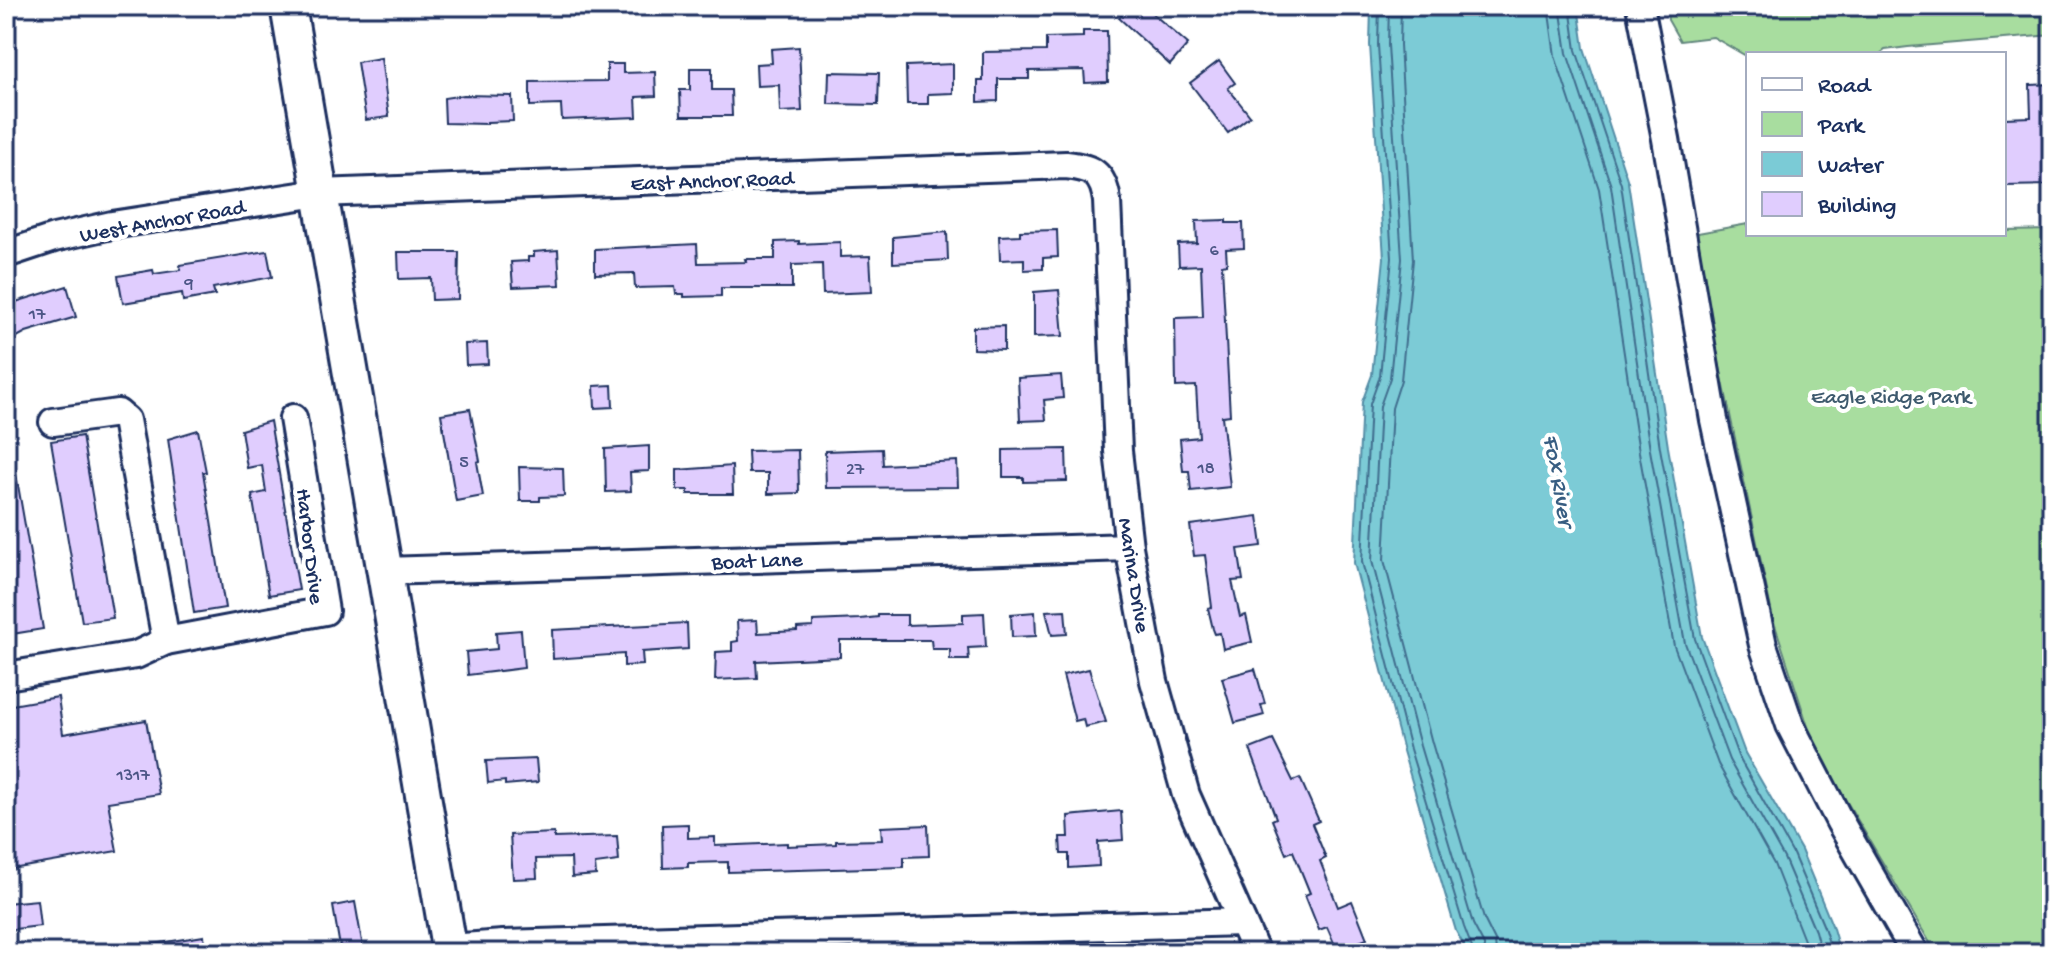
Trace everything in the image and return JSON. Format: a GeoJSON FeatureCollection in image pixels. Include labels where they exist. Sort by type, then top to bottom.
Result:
{"type":"FeatureCollection","features":[{"type":"Feature","properties":{"kind":"main road"},"geometry":{"type":"LineString","coordinates":[[288,6],[450,951]]}},
{"type":"Feature","properties":{"kind":"street"},"geometry":{"type":"LineString","coordinates":[[1640,6],[1714,420],[1763,645],[1790,725],[1840,822],[1915,953]]}},
{"type":"Feature","properties":{"kind":"street","name":"East Anchor Road"},"geometry":{"type":"LineString","coordinates":[[319,193],[1066,165],[1089,169],[1101,179]]}},
{"type":"Feature","properties":{"kind":"street","name":"Marina Drive"},"geometry":{"type":"LineString","coordinates":[[1101,179],[1107,208],[1118,451],[1129,547],[1154,681],[1186,795],[1256,953]]}},
{"type":"Feature","properties":{"kind":"street","name":"West Anchor Road"},"geometry":{"type":"LineString","coordinates":[[6,254],[54,238],[112,225],[319,193]]}},
{"type":"Feature","properties":{"kind":"street"},"geometry":{"type":"LineString","coordinates":[[53,422],[118,413],[126,420],[166,641]]}},
{"type":"Feature","properties":{"kind":"street","name":"Harbor Drive"},"geometry":{"type":"LineString","coordinates":[[6,676],[136,655],[166,641],[325,611],[293,418]]}},
{"type":"Feature","properties":{"kind":"street","name":"Boat Lane"},"geometry":{"type":"LineString","coordinates":[[384,571],[1129,547]]}},
{"type":"Feature","properties":{"kind":"street"},"geometry":{"type":"LineString","coordinates":[[450,951],[503,944],[1242,922]]}},
{"type":"Feature","properties":{"kind":"green space"},"geometry":{"type":"Polygon","coordinates":[[[1666,6],[2052,6],[2052,35],[1908,47],[1882,52],[1746,52],[1746,56],[1713,37],[1680,41],[1668,20],[1666,6]]]}},
{"type":"Feature","properties":{"kind":"green space","name":"Eagle Ridge Park"},"geometry":{"type":"Polygon","coordinates":[[[1746,224],[1746,236],[2006,236],[2006,231],[2052,230],[2052,953],[1936,953],[1815,748],[1773,619],[1692,234],[1746,224]]]}},
{"type":"Feature","properties":{"kind":"water","name":"Fox River"},"geometry":{"type":"Polygon","coordinates":[[[1371,6],[1578,6],[1584,48],[1628,182],[1668,447],[1702,637],[1745,753],[1801,850],[1832,925],[1840,953],[1468,953],[1456,931],[1403,751],[1354,563],[1362,402],[1372,375],[1384,258],[1370,45],[1371,6]]]}},
{"type":"Feature","properties":{"kind":"building"},"geometry":{"type":"Polygon","coordinates":[[[1129,6],[1144,6],[1188,44],[1170,65],[1119,18],[1129,6]]]}},
{"type":"Feature","properties":{"kind":"building"},"geometry":{"type":"Polygon","coordinates":[[[1083,31],[1107,31],[1108,82],[1085,83],[1084,70],[1029,71],[1029,79],[998,79],[998,101],[978,102],[978,81],[983,81],[983,52],[1046,51],[1046,38],[1083,37],[1083,31]]]}},
{"type":"Feature","properties":{"kind":"building"},"geometry":{"type":"Polygon","coordinates":[[[799,47],[802,111],[780,112],[779,85],[757,86],[756,64],[772,63],[771,49],[799,47]]]}},
{"type":"Feature","properties":{"kind":"building"},"geometry":{"type":"Polygon","coordinates":[[[381,58],[389,117],[366,120],[357,62],[381,58]]]}},
{"type":"Feature","properties":{"kind":"building"},"geometry":{"type":"Polygon","coordinates":[[[1219,61],[1235,83],[1228,88],[1250,116],[1228,133],[1190,83],[1219,61]]]}},
{"type":"Feature","properties":{"kind":"building"},"geometry":{"type":"Polygon","coordinates":[[[607,64],[623,64],[623,73],[655,72],[656,96],[636,97],[637,117],[562,120],[561,105],[530,106],[530,82],[607,81],[607,64]]]}},
{"type":"Feature","properties":{"kind":"building"},"geometry":{"type":"Polygon","coordinates":[[[953,64],[953,93],[928,94],[928,104],[907,104],[906,66],[953,64]]]}},
{"type":"Feature","properties":{"kind":"building"},"geometry":{"type":"Polygon","coordinates":[[[690,68],[712,68],[712,90],[731,90],[732,116],[681,116],[680,90],[690,90],[690,68]]]}},
{"type":"Feature","properties":{"kind":"building"},"geometry":{"type":"Polygon","coordinates":[[[829,72],[879,73],[878,105],[828,104],[829,72]]]}},
{"type":"Feature","properties":{"kind":"building"},"geometry":{"type":"Polygon","coordinates":[[[2052,84],[2052,185],[2006,186],[2006,118],[2031,117],[2030,85],[2052,84]]]}},
{"type":"Feature","properties":{"kind":"building"},"geometry":{"type":"Polygon","coordinates":[[[464,95],[512,96],[513,121],[445,123],[444,98],[464,95]]]}},
{"type":"Feature","properties":{"kind":"building"},"geometry":{"type":"Polygon","coordinates":[[[1226,220],[1226,223],[1243,223],[1244,248],[1226,249],[1227,264],[1222,265],[1230,415],[1222,416],[1230,487],[1191,491],[1189,471],[1183,471],[1180,439],[1199,437],[1196,386],[1176,387],[1175,318],[1203,317],[1201,265],[1179,266],[1178,244],[1197,243],[1196,221],[1226,220]]]}},
{"type":"Feature","properties":{"kind":"building"},"geometry":{"type":"Polygon","coordinates":[[[1057,230],[1058,257],[1043,258],[1043,269],[1024,270],[1024,259],[1000,260],[999,236],[1020,235],[1020,231],[1057,230]]]}},
{"type":"Feature","properties":{"kind":"building"},"geometry":{"type":"Polygon","coordinates":[[[947,232],[948,260],[893,263],[893,237],[947,232]]]}},
{"type":"Feature","properties":{"kind":"building"},"geometry":{"type":"Polygon","coordinates":[[[799,241],[799,244],[840,242],[840,257],[870,256],[872,292],[823,294],[822,264],[792,265],[792,288],[721,288],[721,296],[684,297],[684,294],[676,294],[675,287],[635,288],[634,273],[595,274],[595,249],[697,244],[698,263],[746,262],[745,259],[775,259],[775,242],[799,241]]]}},
{"type":"Feature","properties":{"kind":"building"},"geometry":{"type":"Polygon","coordinates":[[[558,250],[560,285],[513,287],[511,262],[528,261],[528,257],[534,257],[534,252],[558,250]]]}},
{"type":"Feature","properties":{"kind":"building"},"geometry":{"type":"Polygon","coordinates":[[[267,251],[272,277],[213,288],[215,295],[183,301],[182,293],[123,303],[118,276],[153,270],[154,274],[181,270],[180,265],[267,251]]]}},
{"type":"Feature","properties":{"kind":"building"},"geometry":{"type":"Polygon","coordinates":[[[398,252],[459,252],[458,299],[432,300],[431,278],[399,279],[398,252]]]}},
{"type":"Feature","properties":{"kind":"building"},"geometry":{"type":"Polygon","coordinates":[[[67,286],[76,317],[26,332],[6,343],[6,305],[67,286]]]}},
{"type":"Feature","properties":{"kind":"building"},"geometry":{"type":"Polygon","coordinates":[[[1059,290],[1063,336],[1034,337],[1034,292],[1059,290]]]}},
{"type":"Feature","properties":{"kind":"building"},"geometry":{"type":"Polygon","coordinates":[[[1004,326],[1004,350],[973,349],[973,327],[1004,326]]]}},
{"type":"Feature","properties":{"kind":"building"},"geometry":{"type":"Polygon","coordinates":[[[487,343],[488,364],[466,365],[465,344],[487,343]]]}},
{"type":"Feature","properties":{"kind":"building"},"geometry":{"type":"Polygon","coordinates":[[[1061,375],[1063,398],[1044,400],[1046,420],[1020,421],[1018,378],[1061,375]]]}},
{"type":"Feature","properties":{"kind":"building"},"geometry":{"type":"Polygon","coordinates":[[[612,385],[613,407],[595,408],[594,386],[612,385]]]}},
{"type":"Feature","properties":{"kind":"building"},"geometry":{"type":"Polygon","coordinates":[[[470,409],[483,496],[456,501],[441,414],[470,409]]]}},
{"type":"Feature","properties":{"kind":"building"},"geometry":{"type":"Polygon","coordinates":[[[270,421],[299,590],[269,595],[252,495],[266,492],[262,465],[247,468],[241,430],[270,421]]]}},
{"type":"Feature","properties":{"kind":"building"},"geometry":{"type":"Polygon","coordinates":[[[198,430],[225,608],[194,613],[168,439],[198,430]]]}},
{"type":"Feature","properties":{"kind":"building"},"geometry":{"type":"Polygon","coordinates":[[[82,436],[113,618],[82,622],[51,441],[82,436]]]}},
{"type":"Feature","properties":{"kind":"building"},"geometry":{"type":"Polygon","coordinates":[[[649,446],[649,471],[630,472],[631,491],[606,492],[605,449],[649,446]]]}},
{"type":"Feature","properties":{"kind":"building"},"geometry":{"type":"Polygon","coordinates":[[[882,449],[883,465],[957,461],[958,487],[826,488],[825,451],[882,449]]]}},
{"type":"Feature","properties":{"kind":"building"},"geometry":{"type":"Polygon","coordinates":[[[1066,449],[1067,481],[1023,482],[1023,477],[1003,477],[1003,450],[1066,449]]]}},
{"type":"Feature","properties":{"kind":"building"},"geometry":{"type":"Polygon","coordinates":[[[798,450],[799,493],[768,494],[768,473],[749,473],[748,451],[798,450]]]}},
{"type":"Feature","properties":{"kind":"building"},"geometry":{"type":"Polygon","coordinates":[[[14,462],[43,629],[12,634],[6,595],[6,463],[14,462]]]}},
{"type":"Feature","properties":{"kind":"building"},"geometry":{"type":"Polygon","coordinates":[[[732,466],[733,494],[688,494],[688,490],[677,490],[677,470],[732,466]]]}},
{"type":"Feature","properties":{"kind":"building"},"geometry":{"type":"Polygon","coordinates":[[[519,467],[563,468],[564,496],[520,501],[519,467]]]}},
{"type":"Feature","properties":{"kind":"building"},"geometry":{"type":"Polygon","coordinates":[[[1258,516],[1262,546],[1238,549],[1243,580],[1232,581],[1240,617],[1246,615],[1252,642],[1223,649],[1220,633],[1215,634],[1208,608],[1212,607],[1205,555],[1194,556],[1190,525],[1258,516]]]}},
{"type":"Feature","properties":{"kind":"building"},"geometry":{"type":"Polygon","coordinates":[[[1065,610],[1067,634],[1052,635],[1046,611],[1065,610]]]}},
{"type":"Feature","properties":{"kind":"building"},"geometry":{"type":"Polygon","coordinates":[[[1035,612],[1036,636],[1012,637],[1011,614],[1035,612]]]}},
{"type":"Feature","properties":{"kind":"building"},"geometry":{"type":"Polygon","coordinates":[[[984,613],[986,647],[968,648],[969,660],[950,660],[950,649],[932,649],[931,640],[840,640],[840,657],[756,661],[757,678],[715,680],[716,652],[732,651],[732,642],[738,641],[737,621],[757,620],[758,633],[797,631],[797,628],[813,627],[813,621],[878,615],[907,615],[907,625],[963,623],[963,614],[984,613]]]}},
{"type":"Feature","properties":{"kind":"building"},"geometry":{"type":"Polygon","coordinates":[[[687,623],[688,649],[642,652],[643,665],[624,666],[624,654],[553,659],[552,630],[687,623]]]}},
{"type":"Feature","properties":{"kind":"building"},"geometry":{"type":"Polygon","coordinates":[[[521,630],[524,668],[468,675],[466,652],[497,649],[496,632],[521,630]]]}},
{"type":"Feature","properties":{"kind":"building"},"geometry":{"type":"Polygon","coordinates":[[[1089,669],[1106,722],[1085,727],[1083,719],[1075,721],[1063,675],[1089,669]]]}},
{"type":"Feature","properties":{"kind":"building"},"geometry":{"type":"Polygon","coordinates":[[[1255,669],[1265,704],[1261,705],[1264,715],[1235,723],[1222,678],[1255,669]]]}},
{"type":"Feature","properties":{"kind":"building"},"geometry":{"type":"Polygon","coordinates":[[[58,697],[63,734],[146,720],[159,794],[108,802],[117,851],[6,870],[6,706],[58,697]]]}},
{"type":"Feature","properties":{"kind":"building"},"geometry":{"type":"Polygon","coordinates":[[[1273,740],[1293,781],[1300,778],[1319,821],[1312,824],[1326,858],[1320,861],[1338,907],[1352,901],[1367,939],[1337,950],[1327,927],[1319,930],[1305,895],[1310,893],[1293,851],[1286,854],[1250,749],[1273,740]]]}},
{"type":"Feature","properties":{"kind":"building"},"geometry":{"type":"Polygon","coordinates":[[[536,759],[538,782],[488,783],[486,761],[536,759]]]}},
{"type":"Feature","properties":{"kind":"building"},"geometry":{"type":"Polygon","coordinates":[[[1121,811],[1123,840],[1098,842],[1099,866],[1069,868],[1069,854],[1061,854],[1060,837],[1069,837],[1068,816],[1121,811]]]}},
{"type":"Feature","properties":{"kind":"building"},"geometry":{"type":"Polygon","coordinates":[[[688,824],[688,838],[715,837],[715,846],[787,843],[787,846],[882,840],[881,827],[928,825],[929,856],[904,857],[904,867],[728,872],[728,862],[688,863],[688,867],[663,868],[662,825],[688,824]]]}},
{"type":"Feature","properties":{"kind":"building"},"geometry":{"type":"Polygon","coordinates":[[[554,833],[554,838],[617,836],[619,861],[595,864],[596,875],[572,877],[571,858],[536,859],[537,878],[513,879],[510,835],[554,833]]]}},
{"type":"Feature","properties":{"kind":"building"},"geometry":{"type":"Polygon","coordinates":[[[37,900],[40,926],[6,930],[6,903],[37,900]]]}},
{"type":"Feature","properties":{"kind":"building"},"geometry":{"type":"Polygon","coordinates":[[[355,902],[364,953],[341,953],[333,906],[355,902]]]}},
{"type":"Feature","properties":{"kind":"building"},"geometry":{"type":"Polygon","coordinates":[[[204,936],[207,953],[147,953],[147,945],[204,936]]]}}]}
